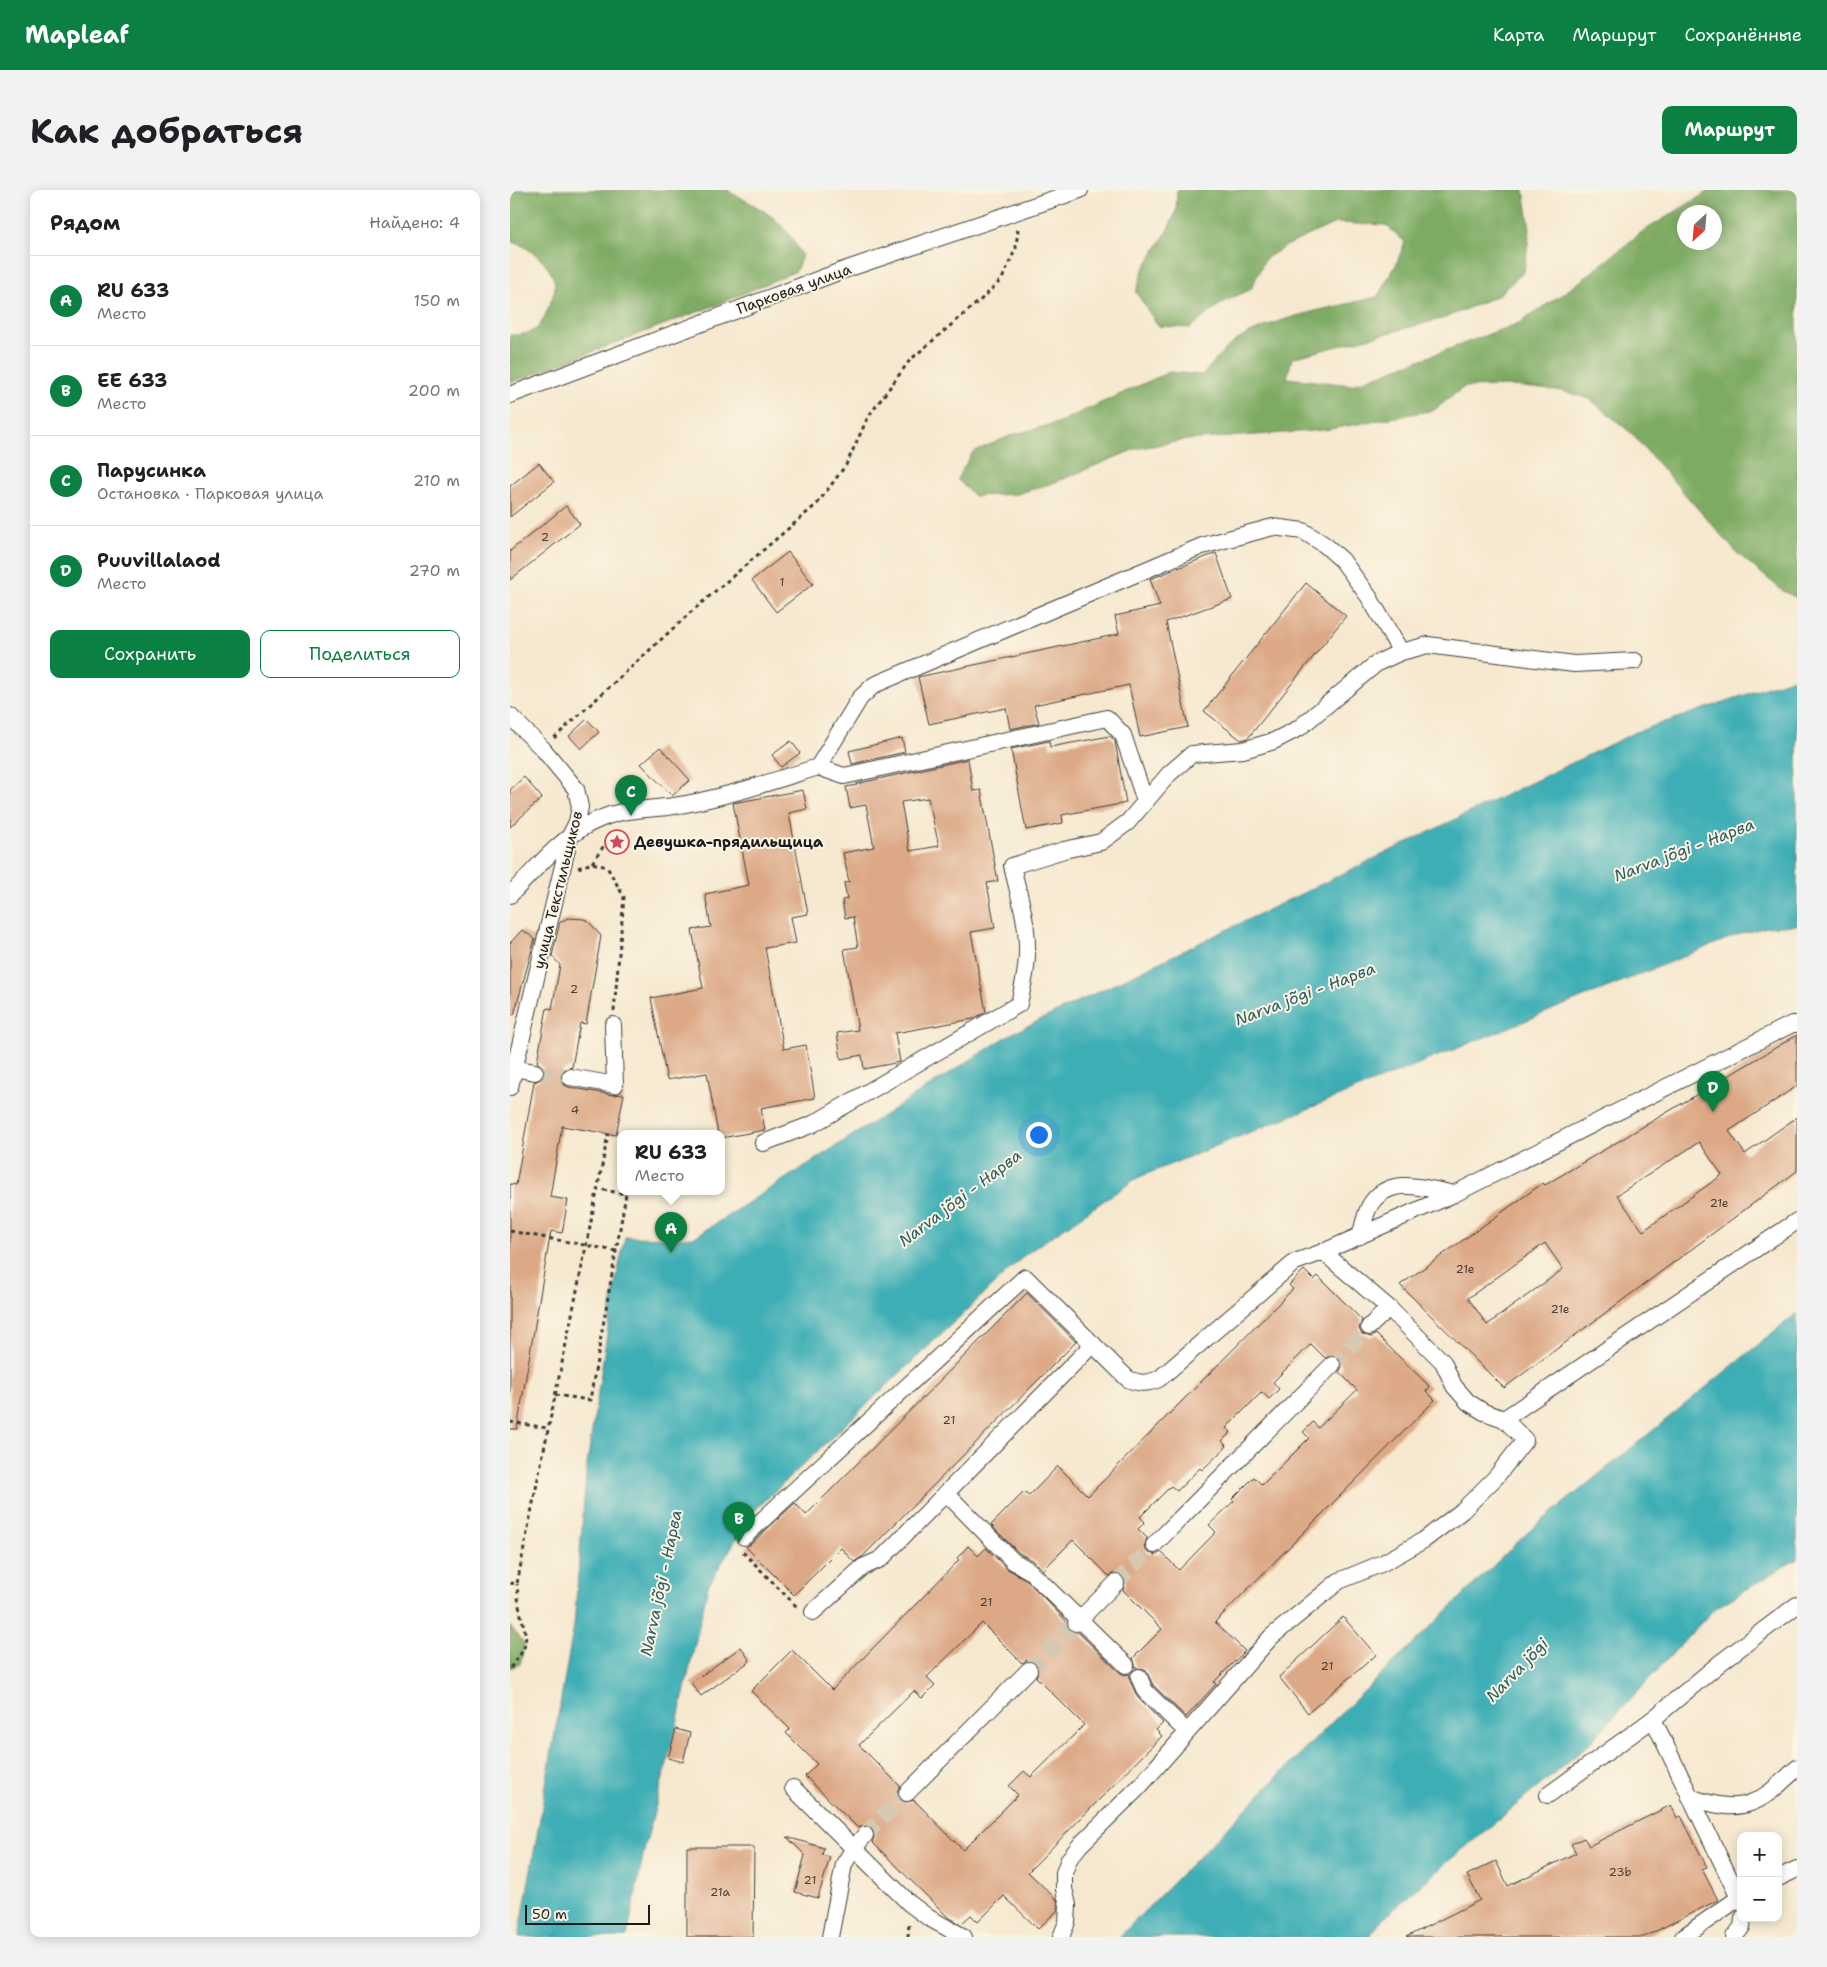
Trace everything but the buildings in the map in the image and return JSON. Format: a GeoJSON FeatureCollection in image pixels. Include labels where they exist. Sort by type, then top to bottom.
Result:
{"type":"FeatureCollection","features":[{"type":"Feature","properties":{"kind":"street","name":"Парковая улица"},"geometry":{"type":"LineString","coordinates":[[510,395],[841,271],[1080,190]]}},
{"type":"Feature","properties":{"kind":"street"},"geometry":{"type":"LineString","coordinates":[[818,767],[860,698],[874,685],[1202,546],[1273,527],[1303,531],[1325,545],[1342,560],[1369,597],[1401,652]]}},
{"type":"Feature","properties":{"kind":"street"},"geometry":{"type":"LineString","coordinates":[[763,1143],[813,1124],[1019,1004],[1025,977],[1027,945],[1021,903],[1012,866],[1064,850],[1101,842],[1128,822],[1169,774],[1192,754],[1243,750],[1274,741],[1299,728],[1377,663],[1401,652],[1428,646],[1574,664],[1635,661]]}},
{"type":"Feature","properties":{"kind":"street","name":"улица Текстильщиков"},"geometry":{"type":"LineString","coordinates":[[510,716],[543,749],[576,789],[580,807],[577,822],[570,836],[510,1086]]}},
{"type":"Feature","properties":{"kind":"street"},"geometry":{"type":"LineString","coordinates":[[510,895],[570,836],[588,824],[607,815],[629,809],[674,806],[733,792],[818,767],[844,776],[1107,718],[1123,735],[1145,801]]}},
{"type":"Feature","properties":{"kind":"street"},"geometry":{"type":"LineString","coordinates":[[744,1537],[1025,1277],[1128,1379],[1138,1383],[1148,1383],[1158,1379],[1295,1262],[1323,1252],[1454,1194],[1792,1024],[1797,1024]]}},
{"type":"Feature","properties":{"kind":"street"},"geometry":{"type":"LineString","coordinates":[[570,1077],[615,1085],[613,1025]]}},
{"type":"Feature","properties":{"kind":"street"},"geometry":{"type":"LineString","coordinates":[[514,1068],[536,1072]]}},
{"type":"Feature","properties":{"kind":"street"},"geometry":{"type":"LineString","coordinates":[[1360,1236],[1370,1206],[1381,1193],[1400,1185],[1417,1186],[1454,1194]]}},
{"type":"Feature","properties":{"kind":"street"},"geometry":{"type":"LineString","coordinates":[[1504,1419],[1797,1221]]}},
{"type":"Feature","properties":{"kind":"street"},"geometry":{"type":"LineString","coordinates":[[1060,1937],[1067,1922],[1068,1905],[1064,1889],[1064,1874],[1069,1859],[1081,1844],[1139,1787],[1271,1637],[1339,1581],[1391,1558],[1424,1540],[1462,1511],[1496,1478],[1525,1440],[1504,1419],[1484,1412],[1468,1402],[1454,1386],[1443,1362],[1389,1308],[1323,1252]]}},
{"type":"Feature","properties":{"kind":"street"},"geometry":{"type":"LineString","coordinates":[[1369,1327],[1389,1308]]}},
{"type":"Feature","properties":{"kind":"street"},"geometry":{"type":"LineString","coordinates":[[813,1612],[863,1567],[882,1559],[1093,1344]]}},
{"type":"Feature","properties":{"kind":"street"},"geometry":{"type":"LineString","coordinates":[[1154,1545],[1332,1365]]}},
{"type":"Feature","properties":{"kind":"street"},"geometry":{"type":"LineString","coordinates":[[946,1493],[1013,1561],[1033,1574],[1078,1621],[1126,1665]]}},
{"type":"Feature","properties":{"kind":"street"},"geometry":{"type":"LineString","coordinates":[[1078,1621],[1116,1583]]}},
{"type":"Feature","properties":{"kind":"street"},"geometry":{"type":"LineString","coordinates":[[1548,1795],[1653,1719],[1720,1663],[1797,1605]]}},
{"type":"Feature","properties":{"kind":"street"},"geometry":{"type":"LineString","coordinates":[[907,1794],[1029,1670]]}},
{"type":"Feature","properties":{"kind":"street"},"geometry":{"type":"LineString","coordinates":[[1139,1677],[1145,1691],[1186,1732]]}},
{"type":"Feature","properties":{"kind":"street"},"geometry":{"type":"LineString","coordinates":[[1653,1719],[1737,1893]]}},
{"type":"Feature","properties":{"kind":"street"},"geometry":{"type":"LineString","coordinates":[[1690,1797],[1714,1805],[1740,1806],[1756,1802],[1770,1794],[1797,1768]]}},
{"type":"Feature","properties":{"kind":"street"},"geometry":{"type":"LineString","coordinates":[[793,1788],[909,1903],[929,1918],[964,1937]]}},
{"type":"Feature","properties":{"kind":"street"},"geometry":{"type":"LineString","coordinates":[[830,1937],[844,1864],[865,1835]]}},
{"type":"Feature","properties":{"kind":"street"},"geometry":{"type":"LineString","coordinates":[[1780,1877],[1797,1869]]}},
{"type":"Feature","properties":{"kind":"street"},"geometry":{"type":"LineString","coordinates":[[1683,1937],[1737,1901]]}},
{"type":"Feature","properties":{"kind":"street"},"geometry":{"type":"LineString","coordinates":[[1734,1937],[1742,1927],[1743,1922]]}},
{"type":"Feature","properties":{"kind":"path"},"geometry":{"type":"LineString","coordinates":[[543,749],[691,612],[817,504],[846,465],[868,416],[910,360],[984,297],[1002,279],[1016,248],[1020,209]]}},
{"type":"Feature","properties":{"kind":"path"},"geometry":{"type":"LineString","coordinates":[[592,864],[629,809]]}},
{"type":"Feature","properties":{"kind":"path"},"geometry":{"type":"LineString","coordinates":[[560,878],[576,868],[592,864],[607,867],[624,897],[613,1025]]}},
{"type":"Feature","properties":{"kind":"path"},"geometry":{"type":"LineString","coordinates":[[510,1668],[519,1657],[527,1636],[520,1611],[517,1584],[547,1428],[587,1247],[608,1134]]}},
{"type":"Feature","properties":{"kind":"path"},"geometry":{"type":"LineString","coordinates":[[598,1188],[617,1192]]}},
{"type":"Feature","properties":{"kind":"path"},"geometry":{"type":"LineString","coordinates":[[554,1395],[590,1400],[626,1195]]}},
{"type":"Feature","properties":{"kind":"path"},"geometry":{"type":"LineString","coordinates":[[510,1231],[616,1251]]}},
{"type":"Feature","properties":{"kind":"path"},"geometry":{"type":"LineString","coordinates":[[510,1422],[547,1428]]}},
{"type":"Feature","properties":{"kind":"path"},"geometry":{"type":"LineString","coordinates":[[744,1537],[741,1549],[798,1608],[813,1612]]}},
{"type":"Feature","properties":{"kind":"path"},"geometry":{"type":"LineString","coordinates":[[510,1583],[517,1584]]}},
{"type":"Feature","properties":{"kind":"green space"},"geometry":{"type":"Polygon","coordinates":[[[510,190],[729,190],[729,192],[763,211],[780,224],[802,255],[796,271],[721,303],[510,383],[510,335],[530,332],[539,326],[549,307],[555,286],[550,272],[539,258],[517,243],[510,242],[510,190]]]}},
{"type":"Feature","properties":{"kind":"green space"},"geometry":{"type":"Polygon","coordinates":[[[1177,190],[1524,190],[1530,229],[1524,272],[1497,296],[1445,318],[1292,358],[1287,378],[1352,385],[1519,323],[1573,287],[1642,232],[1677,211],[1677,250],[1722,250],[1722,205],[1686,205],[1711,190],[1797,190],[1797,598],[1783,591],[1737,553],[1630,432],[1590,399],[1562,391],[1513,386],[1464,387],[1434,410],[1325,430],[1186,440],[1135,449],[1056,482],[1017,494],[974,496],[957,479],[973,452],[1012,435],[1057,423],[1169,372],[1202,375],[1228,347],[1260,328],[1299,315],[1377,297],[1396,265],[1405,242],[1386,225],[1335,223],[1286,246],[1265,259],[1251,289],[1222,303],[1190,328],[1158,326],[1136,292],[1143,270],[1166,233],[1176,212],[1177,190]]]}},
{"type":"Feature","properties":{"kind":"green space"},"geometry":{"type":"Polygon","coordinates":[[[510,1626],[525,1644],[520,1664],[510,1668],[510,1626]]]}},
{"type":"Feature","properties":{"kind":"water","name":"Narva jõgi - Нарва"},"geometry":{"type":"Polygon","coordinates":[[[1797,677],[1797,925],[1766,927],[1737,935],[1137,1178],[1026,1254],[752,1513],[708,1586],[676,1729],[645,1846],[627,1937],[519,1937],[574,1625],[587,1464],[613,1295],[625,1237],[693,1238],[1009,1035],[1636,732],[1797,677]]]}},
{"type":"Feature","properties":{"kind":"water","name":"Narva jõgi"},"geometry":{"type":"Polygon","coordinates":[[[1797,1313],[1797,1559],[1714,1609],[1584,1749],[1445,1864],[1385,1917],[1368,1937],[1119,1937],[1323,1731],[1527,1533],[1797,1313]]]}},
{"type":"Feature","properties":{"kind":"tunnel"},"geometry":{"type":"LineString","coordinates":[[535,1072],[570,1077]]}},
{"type":"Feature","properties":{"kind":"tunnel"},"geometry":{"type":"LineString","coordinates":[[1332,1365],[1369,1327]]}},
{"type":"Feature","properties":{"kind":"tunnel"},"geometry":{"type":"LineString","coordinates":[[1116,1583],[1154,1545]]}},
{"type":"Feature","properties":{"kind":"tunnel"},"geometry":{"type":"LineString","coordinates":[[1029,1670],[1076,1623]]}},
{"type":"Feature","properties":{"kind":"tunnel"},"geometry":{"type":"LineString","coordinates":[[865,1835],[907,1793]]}},
{"type":"Feature","properties":{"kind":"place","name":"Парусинка"},"geometry":{"type":"Point","coordinates":[631,816]}},
{"type":"Feature","properties":{"kind":"place","name":"Девушка-прядильщица"},"geometry":{"type":"Point","coordinates":[617,842]}},
{"type":"Feature","properties":{"kind":"place","name":"Puuvillalaod"},"geometry":{"type":"Point","coordinates":[1713,1112]}},
{"type":"Feature","properties":{"kind":"place","name":"RU 633"},"geometry":{"type":"Point","coordinates":[671,1253]}},
{"type":"Feature","properties":{"kind":"place","name":"EE 633"},"geometry":{"type":"Point","coordinates":[739,1543]}}]}
